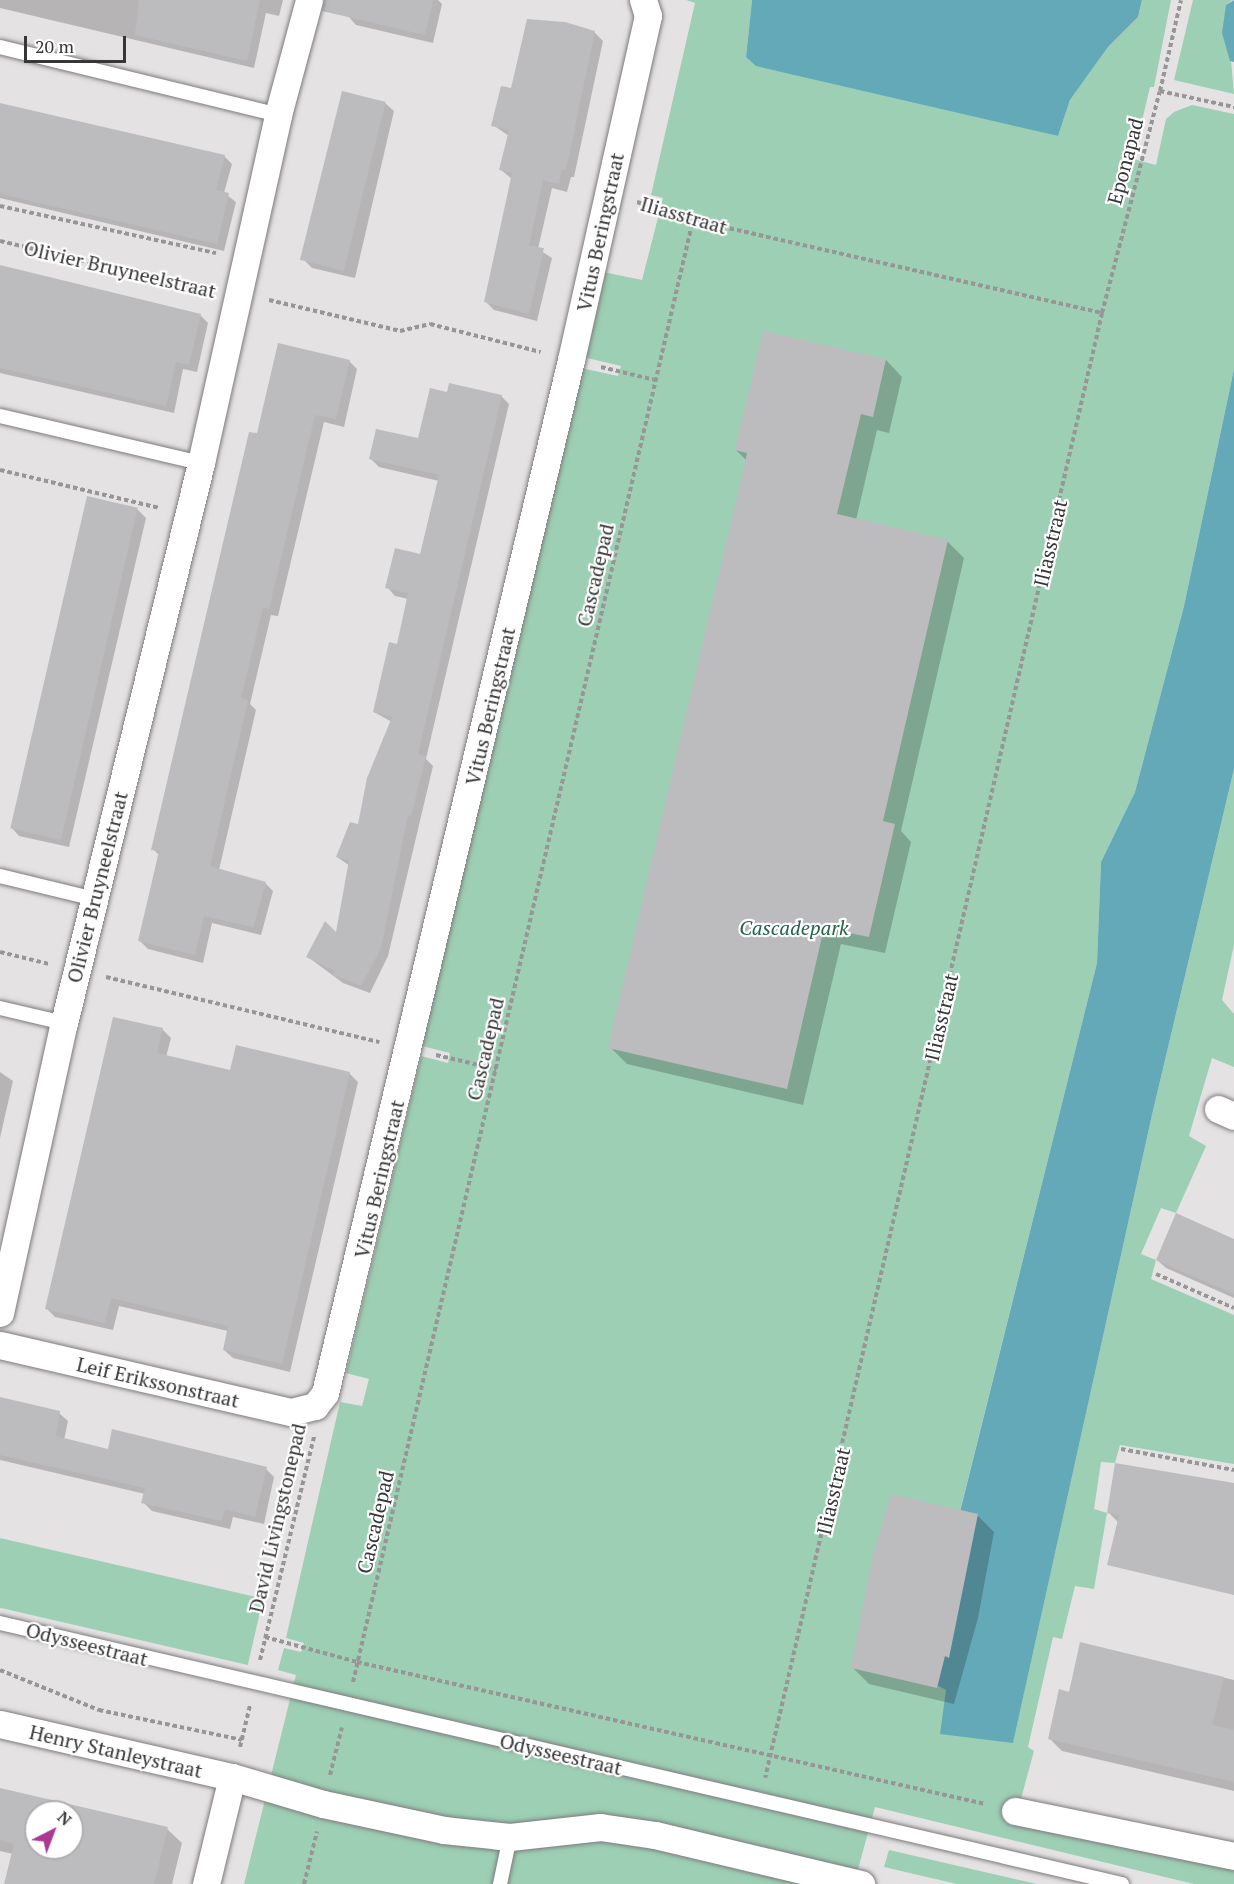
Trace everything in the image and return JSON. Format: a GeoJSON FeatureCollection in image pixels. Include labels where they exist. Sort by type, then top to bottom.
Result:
{"type":"FeatureCollection","features":[{"type":"Feature","properties":{"kind":"street","name":"Olivier Bruyneelstraat"},"geometry":{"type":"LineString","coordinates":[[0,1313],[76,970],[189,515],[240,297],[245,259],[278,116],[309,0]]}},
{"type":"Feature","properties":{"kind":"street","name":"Vitus Beringstraat"},"geometry":{"type":"LineString","coordinates":[[315,1406],[332,1378],[572,360],[648,16],[644,0]]}},
{"type":"Feature","properties":{"kind":"street","name":"Leif Erikssonstraat"},"geometry":{"type":"LineString","coordinates":[[0,1345],[291,1412],[315,1406]]}},
{"type":"Feature","properties":{"kind":"street","name":"Henry Stanleystraat"},"geometry":{"type":"LineString","coordinates":[[0,1724],[231,1777]]}},
{"type":"Feature","properties":{"kind":"street"},"geometry":{"type":"LineString","coordinates":[[206,1884],[231,1777],[323,1804],[444,1830],[510,1837],[600,1827],[655,1835],[861,1884]]}},
{"type":"Feature","properties":{"kind":"street"},"geometry":{"type":"LineString","coordinates":[[1015,1811],[1234,1856]]}},
{"type":"Feature","properties":{"kind":"lane"},"geometry":{"type":"LineString","coordinates":[[0,47],[278,116]]}},
{"type":"Feature","properties":{"kind":"lane"},"geometry":{"type":"LineString","coordinates":[[0,416],[201,463]]}},
{"type":"Feature","properties":{"kind":"lane"},"geometry":{"type":"LineString","coordinates":[[0,876],[94,899]]}},
{"type":"Feature","properties":{"kind":"lane"},"geometry":{"type":"LineString","coordinates":[[0,1008],[64,1023]]}},
{"type":"Feature","properties":{"kind":"lane","name":"Odysseestraat"},"geometry":{"type":"LineString","coordinates":[[0,1623],[255,1685],[1122,1884]]}},
{"type":"Feature","properties":{"kind":"lane"},"geometry":{"type":"LineString","coordinates":[[500,1884],[510,1837]]}},
{"type":"Feature","properties":{"kind":"path"},"geometry":{"type":"LineString","coordinates":[[1181,0],[1160,91],[1234,106]]}},
{"type":"Feature","properties":{"kind":"path","name":"Eponapad"},"geometry":{"type":"LineString","coordinates":[[1102,313],[1160,91]]}},
{"type":"Feature","properties":{"kind":"path","name":"Iliasstraat"},"geometry":{"type":"LineString","coordinates":[[608,193],[693,220],[1102,313],[772,1756]]}},
{"type":"Feature","properties":{"kind":"path"},"geometry":{"type":"LineString","coordinates":[[0,206],[245,259]]}},
{"type":"Feature","properties":{"kind":"path","name":"Cascadepad"},"geometry":{"type":"LineString","coordinates":[[304,1884],[693,220]]}},
{"type":"Feature","properties":{"kind":"path","name":"Olivier Bruyneelstraat"},"geometry":{"type":"LineString","coordinates":[[0,241],[240,297]]}},
{"type":"Feature","properties":{"kind":"path"},"geometry":{"type":"LineString","coordinates":[[240,297],[264,298],[400,331],[430,324],[655,380]]}},
{"type":"Feature","properties":{"kind":"path"},"geometry":{"type":"LineString","coordinates":[[0,470],[189,515]]}},
{"type":"Feature","properties":{"kind":"path"},"geometry":{"type":"LineString","coordinates":[[0,952],[496,1069]]}},
{"type":"Feature","properties":{"kind":"path"},"geometry":{"type":"LineString","coordinates":[[1156,1274],[1234,1308]]}},
{"type":"Feature","properties":{"kind":"path","name":"David Livingstonepad"},"geometry":{"type":"LineString","coordinates":[[231,1777],[242,1740],[315,1429],[315,1406]]}},
{"type":"Feature","properties":{"kind":"path"},"geometry":{"type":"LineString","coordinates":[[1121,1449],[1234,1470]]}},
{"type":"Feature","properties":{"kind":"path","name":"David Livingstonepad"},"geometry":{"type":"LineString","coordinates":[[265,1637],[357,1662],[772,1756]]}},
{"type":"Feature","properties":{"kind":"path"},"geometry":{"type":"LineString","coordinates":[[0,1670],[99,1710],[242,1740]]}},
{"type":"Feature","properties":{"kind":"path"},"geometry":{"type":"LineString","coordinates":[[772,1756],[1015,1811]]}},
{"type":"Feature","properties":{"kind":"green space","name":"Cascadepark"},"geometry":{"type":"Polygon","coordinates":[[[686,0],[752,0],[746,57],[1058,136],[1070,100],[1108,47],[1138,17],[1142,0],[1171,0],[1154,87],[1150,87],[1133,159],[1156,165],[1166,119],[1174,112],[1192,105],[1234,114],[1234,369],[1184,606],[1135,792],[1101,862],[1097,963],[919,1675],[946,1690],[1013,1742],[1152,1115],[1234,769],[1234,945],[1222,1000],[1234,1014],[1234,1067],[1212,1058],[1189,1136],[1206,1146],[1176,1213],[1161,1208],[1141,1254],[1156,1260],[1151,1279],[1234,1315],[1234,1464],[1120,1445],[1115,1463],[1101,1462],[1094,1509],[1107,1513],[1094,1589],[1075,1586],[1062,1639],[1053,1637],[1028,1747],[1034,1751],[1016,1817],[1234,1867],[1234,1884],[1194,1884],[875,1807],[854,1884],[244,1884],[296,1675],[278,1670],[284,1648],[301,1652],[304,1643],[286,1638],[340,1402],[362,1406],[369,1379],[346,1373],[421,1056],[448,1063],[450,1053],[422,1046],[581,368],[618,376],[621,366],[583,357],[603,272],[642,280],[663,198],[651,195],[695,3],[686,0]]]}},
{"type":"Feature","properties":{"kind":"green space"},"geometry":{"type":"Polygon","coordinates":[[[1193,0],[1232,0],[1226,5],[1234,94],[1174,80],[1193,0]]]}},
{"type":"Feature","properties":{"kind":"green space"},"geometry":{"type":"Polygon","coordinates":[[[0,1538],[263,1599],[248,1665],[0,1608],[0,1538]]]}},
{"type":"Feature","properties":{"kind":"green space"},"geometry":{"type":"Polygon","coordinates":[[[889,1850],[1037,1884],[957,1884],[884,1867],[889,1850]]]}},
{"type":"Feature","properties":{"kind":"water"},"geometry":{"type":"Polygon","coordinates":[[[752,0],[1142,0],[1138,17],[1108,47],[1070,100],[1058,136],[756,66],[746,57],[752,0]]]}},
{"type":"Feature","properties":{"kind":"water"},"geometry":{"type":"Polygon","coordinates":[[[1234,0],[1234,62],[1230,61],[1222,33],[1226,5],[1234,0]]]}},
{"type":"Feature","properties":{"kind":"water"},"geometry":{"type":"Polygon","coordinates":[[[1234,369],[1234,769],[1152,1115],[1013,1743],[940,1734],[946,1690],[919,1676],[1097,963],[1101,862],[1135,792],[1184,606],[1234,369]]]}},
{"type":"Feature","properties":{"kind":"building"},"geometry":{"type":"Polygon","coordinates":[[[139,0],[260,0],[247,61],[135,35],[139,0]]]}},
{"type":"Feature","properties":{"kind":"building"},"geometry":{"type":"Polygon","coordinates":[[[324,0],[433,0],[425,35],[322,11],[324,0]]]}},
{"type":"Feature","properties":{"kind":"building"},"geometry":{"type":"Polygon","coordinates":[[[527,19],[565,22],[595,31],[566,170],[562,169],[559,184],[543,180],[529,246],[544,248],[529,314],[484,302],[512,173],[499,170],[509,130],[491,126],[501,86],[511,88],[527,19]]]}},
{"type":"Feature","properties":{"kind":"building"},"geometry":{"type":"Polygon","coordinates":[[[342,91],[386,102],[344,271],[300,260],[342,91]]]}},
{"type":"Feature","properties":{"kind":"building"},"geometry":{"type":"Polygon","coordinates":[[[0,103],[225,155],[216,190],[229,193],[217,244],[0,194],[0,103]]]}},
{"type":"Feature","properties":{"kind":"building"},"geometry":{"type":"Polygon","coordinates":[[[0,265],[201,314],[189,365],[176,362],[166,406],[0,368],[0,265]]]}},
{"type":"Feature","properties":{"kind":"building"},"geometry":{"type":"Polygon","coordinates":[[[763,331],[886,359],[873,417],[861,414],[837,514],[948,540],[883,821],[895,824],[869,937],[824,928],[787,1089],[608,1048],[747,453],[735,450],[763,331]]]}},
{"type":"Feature","properties":{"kind":"building"},"geometry":{"type":"Polygon","coordinates":[[[278,343],[350,360],[336,419],[315,415],[269,609],[263,607],[241,698],[248,700],[210,866],[266,882],[253,927],[204,916],[195,955],[138,941],[159,851],[151,850],[206,615],[249,432],[257,433],[278,343]]]}},
{"type":"Feature","properties":{"kind":"building"},"geometry":{"type":"Polygon","coordinates":[[[449,383],[502,395],[418,754],[426,756],[411,816],[408,815],[381,948],[361,986],[333,975],[335,971],[306,957],[325,921],[336,932],[349,860],[336,857],[350,822],[358,824],[367,778],[392,717],[373,712],[389,642],[397,644],[408,593],[385,588],[395,548],[420,554],[439,475],[369,459],[376,429],[418,438],[430,388],[447,392],[449,383]]]}},
{"type":"Feature","properties":{"kind":"building"},"geometry":{"type":"Polygon","coordinates":[[[87,496],[138,508],[61,840],[10,828],[87,496]]]}},
{"type":"Feature","properties":{"kind":"building"},"geometry":{"type":"Polygon","coordinates":[[[113,1017],[163,1028],[157,1053],[230,1070],[236,1045],[350,1072],[282,1364],[223,1350],[228,1326],[111,1298],[105,1323],[45,1309],[113,1017]]]}},
{"type":"Feature","properties":{"kind":"building"},"geometry":{"type":"Polygon","coordinates":[[[1176,1213],[1234,1239],[1234,1294],[1156,1260],[1176,1213]]]}},
{"type":"Feature","properties":{"kind":"building"},"geometry":{"type":"Polygon","coordinates":[[[0,1397],[60,1411],[56,1436],[108,1449],[112,1429],[267,1467],[255,1517],[225,1509],[222,1521],[141,1503],[145,1488],[0,1455],[0,1397]]]}},
{"type":"Feature","properties":{"kind":"building"},"geometry":{"type":"Polygon","coordinates":[[[1115,1463],[1234,1483],[1234,1595],[1107,1565],[1119,1515],[1107,1513],[1115,1463]]]}},
{"type":"Feature","properties":{"kind":"building"},"geometry":{"type":"Polygon","coordinates":[[[891,1494],[978,1514],[949,1658],[945,1656],[937,1688],[851,1668],[873,1554],[891,1494]]]}},
{"type":"Feature","properties":{"kind":"building"},"geometry":{"type":"Polygon","coordinates":[[[1080,1642],[1224,1677],[1212,1725],[1234,1730],[1234,1782],[1048,1739],[1059,1689],[1069,1692],[1080,1642]]]}},
{"type":"Feature","properties":{"kind":"building"},"geometry":{"type":"Polygon","coordinates":[[[0,1788],[52,1800],[24,1800],[24,1860],[84,1860],[84,1808],[168,1827],[154,1884],[4,1884],[14,1844],[0,1840],[0,1788]]]}}]}
